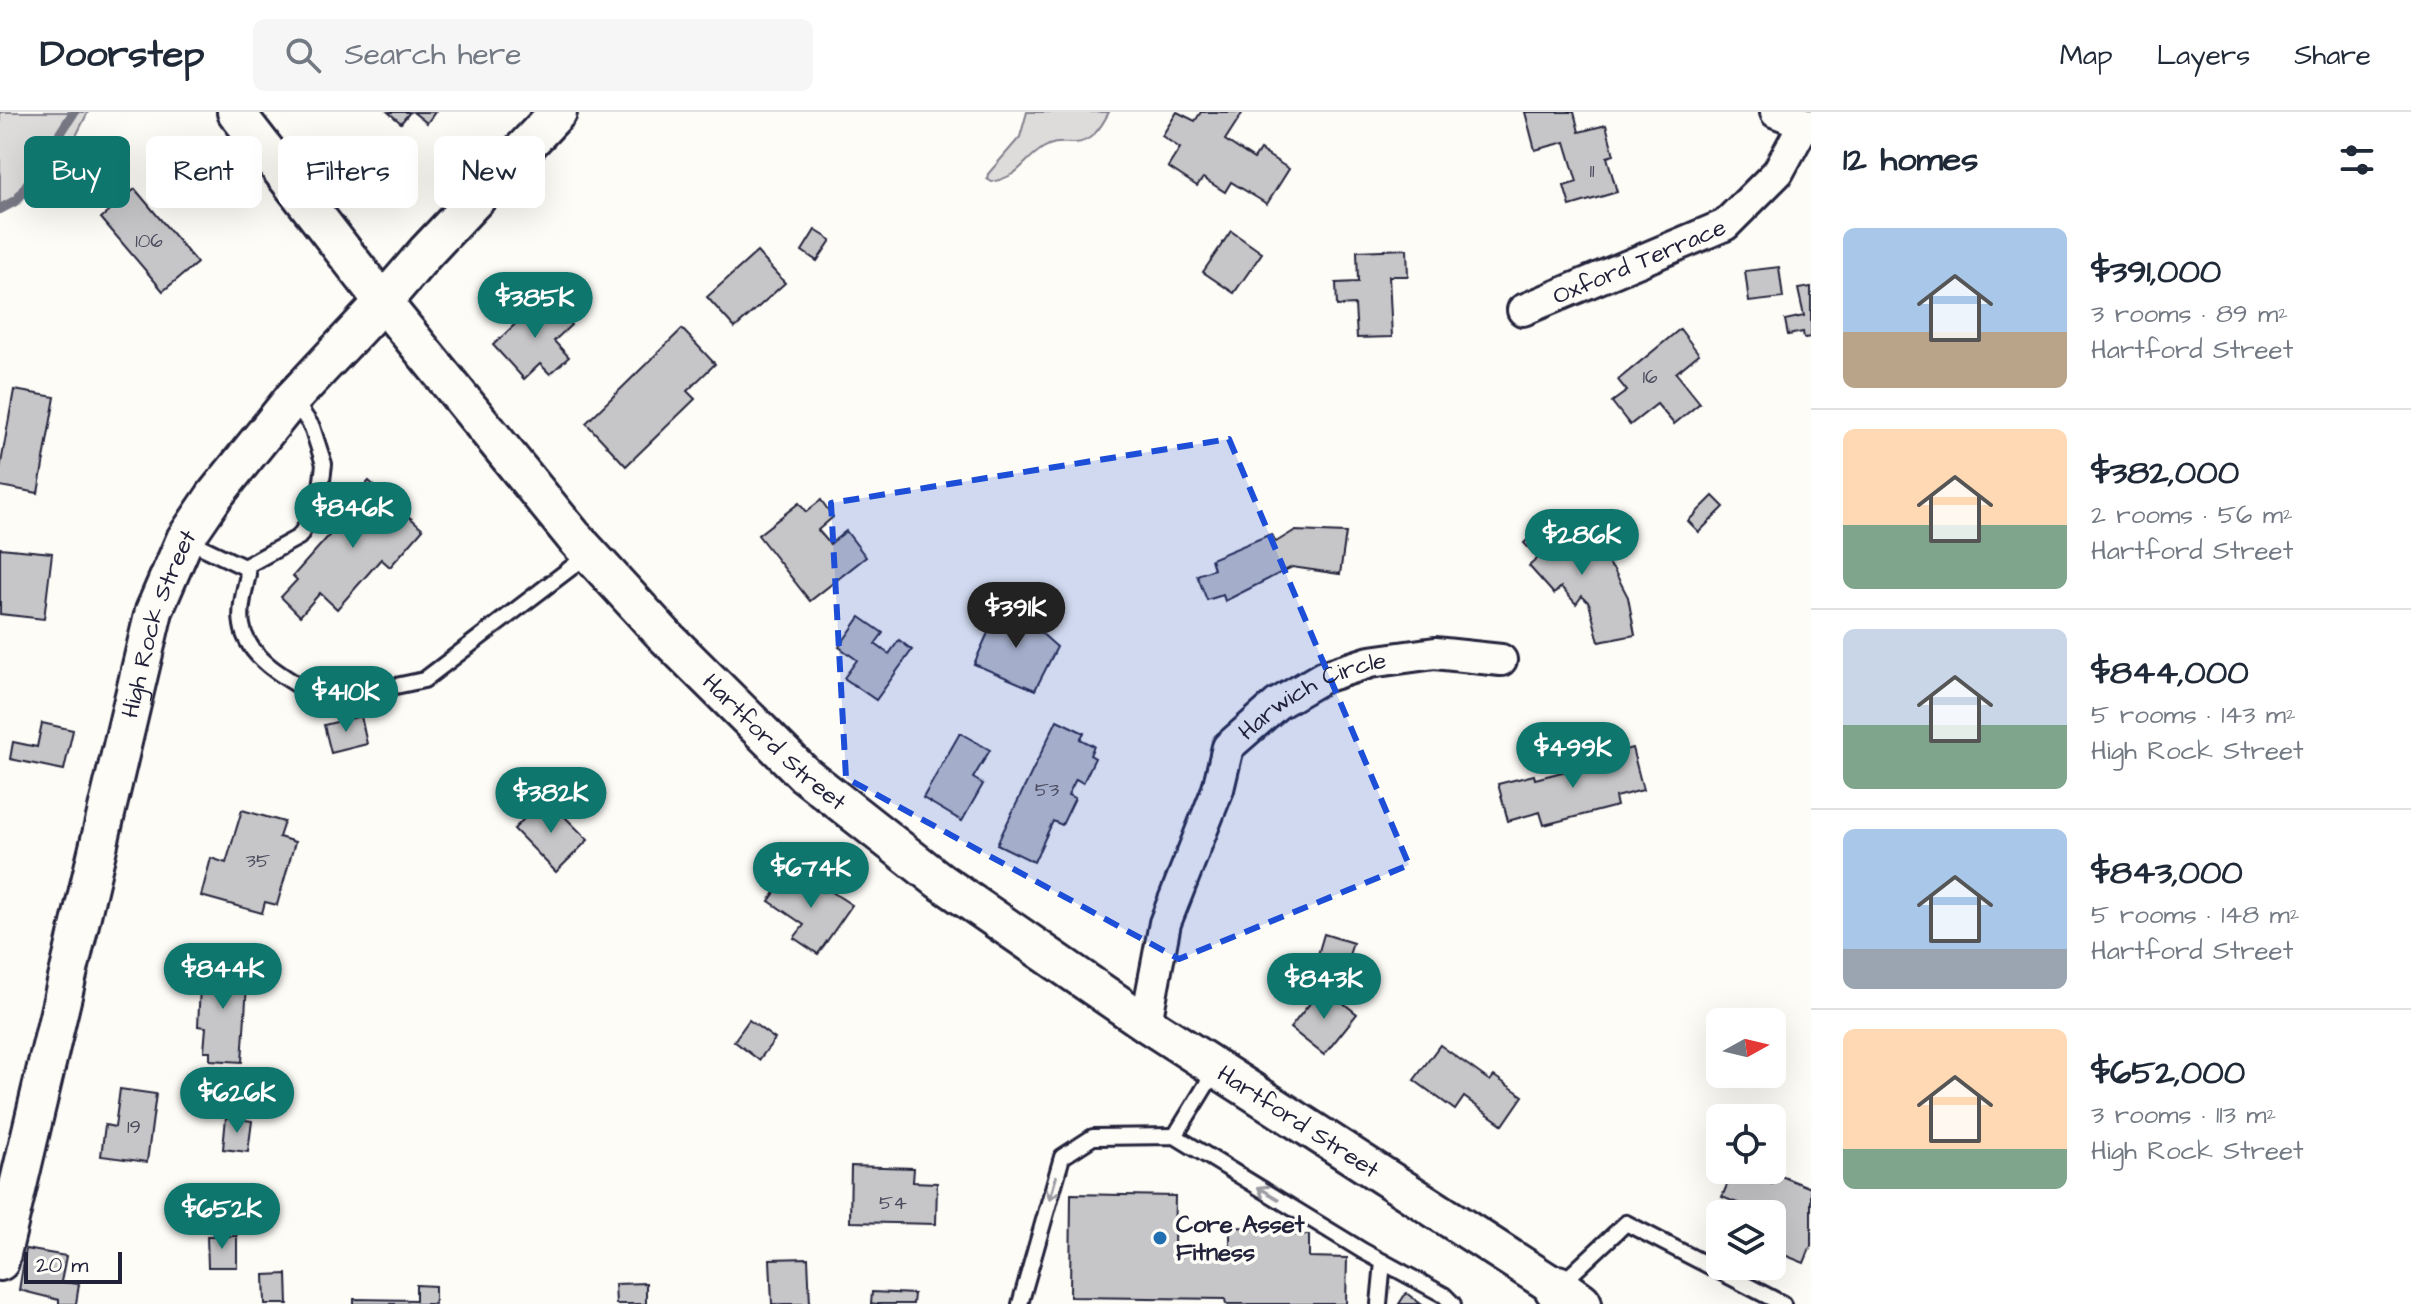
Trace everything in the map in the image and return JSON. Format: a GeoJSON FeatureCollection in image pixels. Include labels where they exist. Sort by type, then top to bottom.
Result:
{"type":"FeatureCollection","features":[{"type":"Feature","properties":{"kind":"street","name":"Hartford Street"},"geometry":{"type":"LineString","coordinates":[[236,112],[383,302],[589,554],[664,635],[804,774],[940,881],[1146,1023],[1566,1299]]}},
{"type":"Feature","properties":{"kind":"street","name":"High Rock Street"},"geometry":{"type":"LineString","coordinates":[[0,1262],[154,611],[185,539],[215,495],[293,398],[558,112]]}},
{"type":"Feature","properties":{"kind":"street"},"geometry":{"type":"LineString","coordinates":[[1776,112],[1808,125]]}},
{"type":"Feature","properties":{"kind":"street","name":"Oxford Terrace"},"geometry":{"type":"LineString","coordinates":[[1523,310],[1725,225],[1778,172],[1808,125]]}},
{"type":"Feature","properties":{"kind":"street","name":"Harwich Circle"},"geometry":{"type":"LineString","coordinates":[[1146,1023],[1165,923],[1218,789],[1228,747],[1277,704],[1334,673],[1370,662],[1435,653],[1501,660]]}},
{"type":"Feature","properties":{"kind":"lane"},"geometry":{"type":"LineString","coordinates":[[244,567],[299,537],[319,505],[324,464],[312,427],[293,398]]}},
{"type":"Feature","properties":{"kind":"lane"},"geometry":{"type":"LineString","coordinates":[[185,539],[244,567],[248,574],[242,625],[248,643],[271,668],[325,701],[424,680],[589,554]]}},
{"type":"Feature","properties":{"kind":"lane"},"geometry":{"type":"LineString","coordinates":[[1175,1136],[1216,1069]]}},
{"type":"Feature","properties":{"kind":"lane"},"geometry":{"type":"LineString","coordinates":[[1020,1304],[1062,1157],[1093,1137],[1175,1136],[1383,1262],[1444,1295],[1453,1304]]}},
{"type":"Feature","properties":{"kind":"lane"},"geometry":{"type":"LineString","coordinates":[[1566,1299],[1626,1223],[1783,1304]]}},
{"type":"Feature","properties":{"kind":"lane"},"geometry":{"type":"LineString","coordinates":[[1379,1304],[1383,1262]]}},
{"type":"Feature","properties":{"kind":"highlighted area"},"geometry":{"type":"Polygon","coordinates":[[[1229,439],[1409,865],[1179,959],[846,778],[831,503],[1229,439]]]}},
{"type":"Feature","properties":{"kind":"shaded area"},"geometry":{"type":"Polygon","coordinates":[[[0,112],[88,112],[76,136],[24,136],[24,197],[0,213],[0,112]]]}},
{"type":"Feature","properties":{"kind":"shaded area"},"geometry":{"type":"Polygon","coordinates":[[[1027,112],[1109,112],[1099,128],[1085,141],[1047,146],[1015,172],[992,182],[987,179],[988,174],[1020,137],[1027,112]]]}},
{"type":"Feature","properties":{"kind":"building"},"geometry":{"type":"Polygon","coordinates":[[[388,112],[410,112],[401,123],[388,112]]]}},
{"type":"Feature","properties":{"kind":"building"},"geometry":{"type":"Polygon","coordinates":[[[413,112],[435,112],[427,123],[413,112]]]}},
{"type":"Feature","properties":{"kind":"building"},"geometry":{"type":"Polygon","coordinates":[[[1177,112],[1195,121],[1201,112],[1243,112],[1225,140],[1254,159],[1260,150],[1289,169],[1267,204],[1231,182],[1225,192],[1203,178],[1197,186],[1168,167],[1180,148],[1162,136],[1177,112]]]}},
{"type":"Feature","properties":{"kind":"building"},"geometry":{"type":"Polygon","coordinates":[[[1525,112],[1574,112],[1579,132],[1606,125],[1614,155],[1607,157],[1617,192],[1570,206],[1564,186],[1577,182],[1565,142],[1535,150],[1525,112]]]}},
{"type":"Feature","properties":{"kind":"building"},"geometry":{"type":"Polygon","coordinates":[[[135,189],[146,202],[146,208],[151,208],[197,263],[163,291],[101,218],[113,208],[130,208],[130,193],[135,189]]]}},
{"type":"Feature","properties":{"kind":"building"},"geometry":{"type":"Polygon","coordinates":[[[815,230],[831,240],[817,261],[802,251],[815,230]]]}},
{"type":"Feature","properties":{"kind":"building"},"geometry":{"type":"Polygon","coordinates":[[[1231,231],[1262,253],[1234,293],[1203,272],[1231,231]]]}},
{"type":"Feature","properties":{"kind":"building"},"geometry":{"type":"Polygon","coordinates":[[[1407,249],[1408,276],[1389,276],[1392,337],[1357,338],[1355,305],[1337,306],[1336,283],[1358,282],[1357,251],[1407,249]]]}},
{"type":"Feature","properties":{"kind":"building"},"geometry":{"type":"Polygon","coordinates":[[[757,252],[785,283],[735,328],[707,297],[757,252]]]}},
{"type":"Feature","properties":{"kind":"building"},"geometry":{"type":"Polygon","coordinates":[[[1779,267],[1783,298],[1749,302],[1745,271],[1779,267]]]}},
{"type":"Feature","properties":{"kind":"building"},"geometry":{"type":"Polygon","coordinates":[[[1811,287],[1811,337],[1804,338],[1803,332],[1788,335],[1785,320],[1804,316],[1798,289],[1811,287]]]}},
{"type":"Feature","properties":{"kind":"building"},"geometry":{"type":"Polygon","coordinates":[[[544,297],[571,325],[554,341],[569,357],[550,374],[540,364],[524,379],[493,345],[544,297]]]}},
{"type":"Feature","properties":{"kind":"building"},"geometry":{"type":"Polygon","coordinates":[[[682,329],[715,364],[687,391],[695,399],[626,466],[586,423],[682,329]]]}},
{"type":"Feature","properties":{"kind":"building"},"geometry":{"type":"Polygon","coordinates":[[[1680,329],[1699,354],[1676,373],[1700,403],[1674,424],[1657,404],[1630,425],[1612,402],[1627,391],[1618,380],[1680,329]]]}},
{"type":"Feature","properties":{"kind":"building"},"geometry":{"type":"Polygon","coordinates":[[[14,390],[55,397],[38,493],[0,486],[0,469],[14,390]]]}},
{"type":"Feature","properties":{"kind":"building"},"geometry":{"type":"Polygon","coordinates":[[[369,481],[423,529],[390,567],[381,559],[337,609],[320,593],[300,616],[281,597],[297,580],[293,576],[349,513],[344,509],[369,481]]]}},
{"type":"Feature","properties":{"kind":"building"},"geometry":{"type":"Polygon","coordinates":[[[1713,496],[1724,507],[1699,532],[1688,521],[1713,496]]]}},
{"type":"Feature","properties":{"kind":"building"},"geometry":{"type":"Polygon","coordinates":[[[821,500],[833,517],[818,530],[830,544],[846,531],[866,557],[810,601],[758,535],[799,503],[806,512],[821,500]]]}},
{"type":"Feature","properties":{"kind":"building"},"geometry":{"type":"Polygon","coordinates":[[[1552,516],[1567,530],[1573,526],[1614,570],[1628,597],[1635,635],[1599,642],[1589,603],[1582,596],[1576,604],[1561,587],[1554,594],[1529,566],[1538,558],[1524,543],[1552,516]]]}},
{"type":"Feature","properties":{"kind":"building"},"geometry":{"type":"Polygon","coordinates":[[[1294,531],[1346,533],[1340,574],[1292,567],[1225,601],[1223,595],[1207,600],[1197,575],[1214,569],[1211,559],[1271,534],[1276,542],[1294,531]]]}},
{"type":"Feature","properties":{"kind":"building"},"geometry":{"type":"Polygon","coordinates":[[[0,548],[52,553],[44,619],[0,614],[0,548]]]}},
{"type":"Feature","properties":{"kind":"building"},"geometry":{"type":"Polygon","coordinates":[[[1000,606],[1039,631],[1057,647],[1035,690],[974,664],[1000,606]]]}},
{"type":"Feature","properties":{"kind":"building"},"geometry":{"type":"Polygon","coordinates":[[[860,617],[883,633],[875,644],[889,654],[899,640],[912,650],[876,700],[844,678],[857,660],[839,647],[860,617]]]}},
{"type":"Feature","properties":{"kind":"building"},"geometry":{"type":"Polygon","coordinates":[[[361,716],[367,744],[331,753],[324,725],[361,716]]]}},
{"type":"Feature","properties":{"kind":"building"},"geometry":{"type":"Polygon","coordinates":[[[1057,720],[1084,733],[1080,739],[1094,746],[1090,755],[1095,758],[1083,783],[1076,779],[1068,795],[1075,798],[1062,825],[1053,821],[1034,862],[997,844],[1057,720]]]}},
{"type":"Feature","properties":{"kind":"building"},"geometry":{"type":"Polygon","coordinates":[[[42,723],[73,730],[64,770],[10,759],[13,742],[37,747],[42,723]]]}},
{"type":"Feature","properties":{"kind":"building"},"geometry":{"type":"Polygon","coordinates":[[[960,733],[990,750],[973,778],[983,784],[962,821],[923,798],[960,733]]]}},
{"type":"Feature","properties":{"kind":"building"},"geometry":{"type":"Polygon","coordinates":[[[1632,748],[1643,790],[1615,797],[1617,806],[1544,825],[1540,812],[1508,821],[1498,784],[1534,775],[1535,779],[1597,763],[1596,758],[1632,748]]]}},
{"type":"Feature","properties":{"kind":"building"},"geometry":{"type":"Polygon","coordinates":[[[545,797],[588,840],[556,872],[514,829],[545,797]]]}},
{"type":"Feature","properties":{"kind":"building"},"geometry":{"type":"Polygon","coordinates":[[[242,810],[284,822],[279,837],[295,842],[277,905],[265,902],[262,913],[201,896],[211,858],[226,863],[242,810]]]}},
{"type":"Feature","properties":{"kind":"building"},"geometry":{"type":"Polygon","coordinates":[[[791,870],[823,892],[826,888],[852,905],[818,954],[794,938],[804,925],[769,901],[791,870]]]}},
{"type":"Feature","properties":{"kind":"building"},"geometry":{"type":"Polygon","coordinates":[[[1324,934],[1353,943],[1345,967],[1317,958],[1324,934]]]}},
{"type":"Feature","properties":{"kind":"building"},"geometry":{"type":"Polygon","coordinates":[[[201,966],[248,969],[242,1062],[210,1060],[210,1051],[204,1051],[206,1027],[198,1026],[201,966]]]}},
{"type":"Feature","properties":{"kind":"building"},"geometry":{"type":"Polygon","coordinates":[[[1323,987],[1357,1014],[1324,1055],[1290,1028],[1323,987]]]}},
{"type":"Feature","properties":{"kind":"building"},"geometry":{"type":"Polygon","coordinates":[[[749,1020],[775,1039],[759,1060],[734,1041],[749,1020]]]}},
{"type":"Feature","properties":{"kind":"building"},"geometry":{"type":"Polygon","coordinates":[[[1440,1045],[1490,1081],[1494,1076],[1523,1096],[1503,1125],[1464,1097],[1455,1110],[1414,1080],[1440,1045]]]}},
{"type":"Feature","properties":{"kind":"building"},"geometry":{"type":"Polygon","coordinates":[[[120,1089],[156,1094],[147,1162],[101,1156],[105,1125],[115,1127],[120,1089]]]}},
{"type":"Feature","properties":{"kind":"building"},"geometry":{"type":"Polygon","coordinates":[[[226,1117],[252,1121],[248,1152],[223,1149],[226,1117]]]}},
{"type":"Feature","properties":{"kind":"building"},"geometry":{"type":"Polygon","coordinates":[[[851,1166],[914,1168],[913,1182],[937,1183],[936,1224],[850,1222],[851,1166]]]}},
{"type":"Feature","properties":{"kind":"building"},"geometry":{"type":"Polygon","coordinates":[[[1786,1178],[1811,1188],[1811,1246],[1804,1263],[1786,1256],[1786,1200],[1730,1200],[1722,1197],[1727,1184],[1786,1184],[1786,1178]]]}},
{"type":"Feature","properties":{"kind":"building"},"geometry":{"type":"Polygon","coordinates":[[[1071,1194],[1175,1196],[1174,1248],[1230,1249],[1230,1227],[1285,1228],[1285,1235],[1309,1235],[1309,1257],[1347,1258],[1346,1304],[1226,1304],[1225,1299],[1070,1297],[1071,1194]]]}},
{"type":"Feature","properties":{"kind":"building"},"geometry":{"type":"Polygon","coordinates":[[[207,1236],[237,1236],[237,1267],[208,1267],[207,1236]]]}},
{"type":"Feature","properties":{"kind":"building"},"geometry":{"type":"Polygon","coordinates":[[[26,1249],[66,1256],[61,1282],[79,1284],[76,1304],[59,1304],[59,1300],[19,1290],[26,1249]]]}},
{"type":"Feature","properties":{"kind":"building"},"geometry":{"type":"Polygon","coordinates":[[[808,1258],[810,1304],[772,1304],[770,1259],[808,1258]]]}},
{"type":"Feature","properties":{"kind":"building"},"geometry":{"type":"Polygon","coordinates":[[[287,1274],[288,1304],[265,1304],[264,1275],[287,1274]]]}},
{"type":"Feature","properties":{"kind":"building"},"geometry":{"type":"Polygon","coordinates":[[[646,1283],[646,1304],[616,1304],[615,1284],[646,1283]]]}},
{"type":"Feature","properties":{"kind":"building"},"geometry":{"type":"Polygon","coordinates":[[[416,1285],[435,1286],[435,1304],[354,1304],[354,1299],[416,1300],[416,1285]]]}},
{"type":"Feature","properties":{"kind":"building"},"geometry":{"type":"Polygon","coordinates":[[[872,1292],[914,1294],[913,1304],[871,1304],[872,1292]]]}},
{"type":"Feature","properties":{"kind":"building"},"geometry":{"type":"Polygon","coordinates":[[[1406,1293],[1421,1304],[1399,1304],[1406,1293]]]}},
{"type":"Feature","properties":{"kind":"waterway"},"geometry":{"type":"LineString","coordinates":[[0,209],[17,200],[74,112]]}},
{"type":"Feature","properties":{"kind":"place","name":"Core Asset Fitness"},"geometry":{"type":"Point","coordinates":[1160,1238]}}]}
